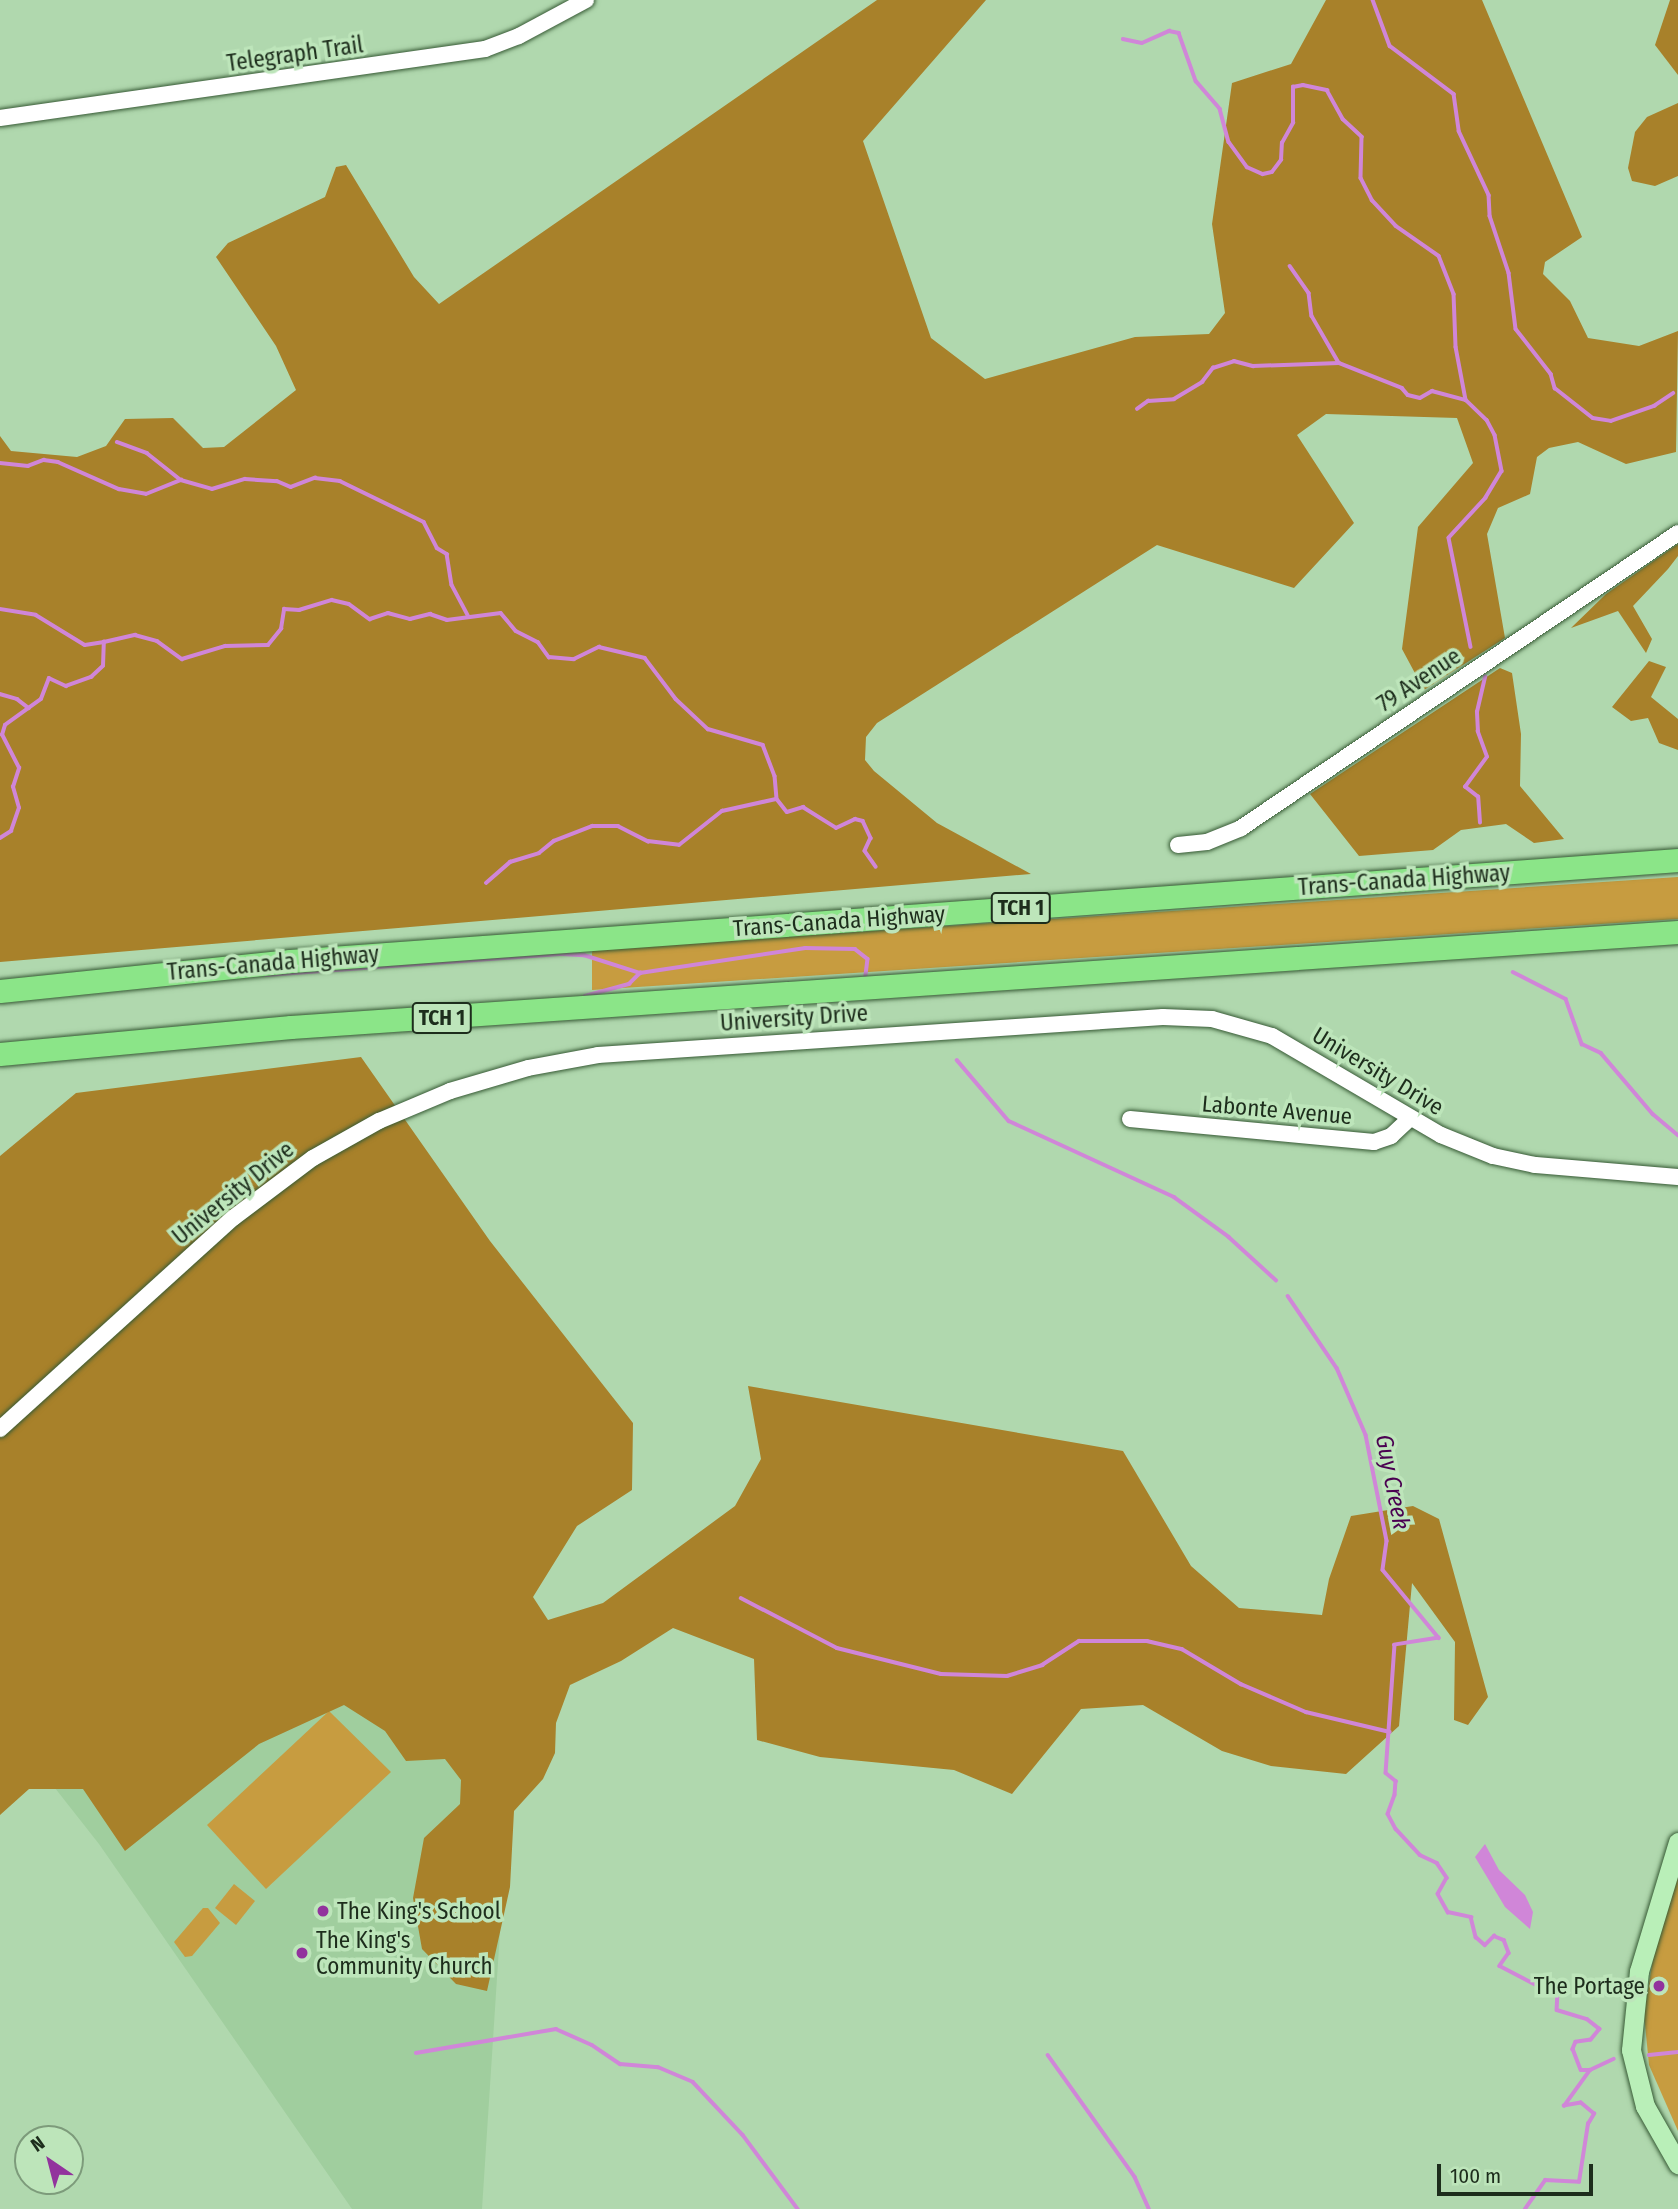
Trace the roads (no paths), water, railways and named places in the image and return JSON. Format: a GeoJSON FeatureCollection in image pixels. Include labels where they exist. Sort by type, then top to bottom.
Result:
{"type":"FeatureCollection","features":[{"type":"Feature","properties":{"kind":"highway","name":"Trans-Canada Highway"},"geometry":{"type":"LineString","coordinates":[[0,991],[290,961],[1678,860]]}},
{"type":"Feature","properties":{"kind":"highway","name":"TCH 1"},"geometry":{"type":"LineString","coordinates":[[0,1054],[291,1027],[1678,932]]}},
{"type":"Feature","properties":{"kind":"main road"},"geometry":{"type":"LineString","coordinates":[[1678,1842],[1639,1971],[1631,2050],[1645,2106],[1678,2164]]}},
{"type":"Feature","properties":{"kind":"street","name":"Telegraph Trail"},"geometry":{"type":"LineString","coordinates":[[0,118],[485,49],[519,36],[586,0]]}},
{"type":"Feature","properties":{"kind":"street","name":"79 Avenue"},"geometry":{"type":"LineString","coordinates":[[1178,845],[1207,842],[1241,828],[1678,533]]}},
{"type":"Feature","properties":{"kind":"street","name":"University Drive"},"geometry":{"type":"LineString","coordinates":[[0,1429],[233,1218],[285,1177],[379,1121],[450,1091],[528,1068],[623,1052],[1188,1017],[1234,1023],[1272,1036],[1410,1118],[1456,1142],[1515,1161],[1678,1177]]}},
{"type":"Feature","properties":{"kind":"street","name":"Labonte Avenue"},"geometry":{"type":"LineString","coordinates":[[1130,1119],[1374,1142],[1391,1136],[1410,1118]]}},
{"type":"Feature","properties":{"kind":"waterway"},"geometry":{"type":"LineString","coordinates":[[1373,0],[1390,46],[1454,94],[1459,131],[1489,195],[1490,216],[1509,273],[1516,329],[1551,374],[1555,388],[1593,418],[1611,421],[1654,406],[1673,393]]}},
{"type":"Feature","properties":{"kind":"waterway"},"geometry":{"type":"LineString","coordinates":[[1123,39],[1142,43],[1169,31],[1179,33],[1196,81],[1220,109],[1229,142],[1247,167],[1263,174],[1272,172],[1281,160],[1282,143],[1293,123],[1293,87],[1303,85],[1327,90],[1343,119],[1362,137],[1361,178],[1372,200],[1396,226],[1439,256],[1454,294],[1456,347],[1466,400]]}},
{"type":"Feature","properties":{"kind":"waterway"},"geometry":{"type":"LineString","coordinates":[[1290,266],[1309,293],[1312,316],[1339,363]]}},
{"type":"Feature","properties":{"kind":"waterway"},"geometry":{"type":"LineString","coordinates":[[1137,409],[1148,401],[1174,399],[1202,382],[1213,368],[1234,361],[1253,366],[1339,363],[1402,388],[1408,395],[1420,398],[1432,391],[1466,400],[1487,420],[1495,435],[1502,471],[1486,498],[1449,538],[1471,647]]}},
{"type":"Feature","properties":{"kind":"waterway"},"geometry":{"type":"LineString","coordinates":[[117,442],[147,453],[181,480]]}},
{"type":"Feature","properties":{"kind":"waterway"},"geometry":{"type":"LineString","coordinates":[[0,463],[28,466],[44,460],[58,462],[119,489],[146,494],[181,480],[212,489],[245,479],[277,481],[291,487],[315,478],[340,481],[424,522],[437,548],[447,554],[452,585],[468,615]]}},
{"type":"Feature","properties":{"kind":"waterway","name":"Guy Creek"},"geometry":{"type":"LineString","coordinates":[[0,838],[11,831],[19,808],[13,787],[19,768],[2,735],[5,725],[41,699],[49,678],[66,686],[91,677],[103,666],[104,642],[135,635],[157,641],[182,659],[225,646],[268,645],[281,629],[284,609],[299,610],[332,600],[349,604],[370,619],[388,613],[410,619],[430,614],[447,620],[501,613],[516,631],[538,642],[549,657],[574,659],[599,647],[645,658],[676,699],[708,729],[763,745],[775,776],[777,799],[787,812],[803,807],[836,828],[855,819],[863,821],[871,838],[865,851],[876,867]]}},
{"type":"Feature","properties":{"kind":"waterway"},"geometry":{"type":"LineString","coordinates":[[0,609],[36,615],[85,645],[104,642]]}},
{"type":"Feature","properties":{"kind":"waterway"},"geometry":{"type":"LineString","coordinates":[[1480,823],[1478,797],[1465,787],[1487,757],[1478,732],[1477,712],[1485,677]]}},
{"type":"Feature","properties":{"kind":"waterway"},"geometry":{"type":"LineString","coordinates":[[0,694],[17,699],[29,708]]}},
{"type":"Feature","properties":{"kind":"waterway"},"geometry":{"type":"LineString","coordinates":[[486,883],[510,862],[539,853],[554,841],[592,826],[618,826],[648,841],[679,845],[722,811],[776,799]]}},
{"type":"Feature","properties":{"kind":"waterway"},"geometry":{"type":"LineString","coordinates":[[266,975],[562,954],[584,955],[640,973],[805,948],[855,949],[868,959],[866,976]]}},
{"type":"Feature","properties":{"kind":"waterway"},"geometry":{"type":"LineString","coordinates":[[1513,972],[1566,999],[1582,1044],[1601,1053],[1653,1114],[1678,1135]]}},
{"type":"Feature","properties":{"kind":"waterway"},"geometry":{"type":"LineString","coordinates":[[585,996],[629,984],[640,973]]}},
{"type":"Feature","properties":{"kind":"waterway","name":"Guy Creek"},"geometry":{"type":"LineString","coordinates":[[957,1060],[1009,1121],[1174,1197],[1229,1237],[1276,1280]]}},
{"type":"Feature","properties":{"kind":"waterway","name":"Guy Creek"},"geometry":{"type":"LineString","coordinates":[[1288,1296],[1337,1368],[1366,1435],[1387,1541],[1383,1570],[1439,1638],[1395,1645],[1386,1773],[1396,1781],[1395,1795],[1388,1814],[1396,1829],[1420,1855],[1437,1863],[1447,1878],[1438,1894],[1448,1912],[1471,1917],[1476,1937],[1485,1945],[1494,1936],[1504,1940],[1509,1953],[1500,1966],[1542,1988],[1554,1986],[1558,1992],[1557,2010],[1587,2019],[1600,2029],[1591,2040],[1576,2042],[1573,2049],[1581,2070],[1590,2070]]}},
{"type":"Feature","properties":{"kind":"waterway"},"geometry":{"type":"LineString","coordinates":[[741,1598],[837,1648],[941,1674],[1007,1676],[1042,1665],[1079,1641],[1147,1641],[1182,1649],[1241,1684],[1306,1712],[1390,1732]]}},
{"type":"Feature","properties":{"kind":"waterway"},"geometry":{"type":"LineString","coordinates":[[416,2053],[556,2029],[592,2045],[620,2064],[658,2067],[693,2082],[743,2135],[798,2209]]}},
{"type":"Feature","properties":{"kind":"waterway"},"geometry":{"type":"LineString","coordinates":[[1649,2055],[1678,2052]]}},
{"type":"Feature","properties":{"kind":"waterway"},"geometry":{"type":"LineString","coordinates":[[1048,2055],[1135,2177],[1149,2209]]}},
{"type":"Feature","properties":{"kind":"waterway","name":"Guy Creek"},"geometry":{"type":"LineString","coordinates":[[1525,2209],[1545,2180],[1579,2182],[1588,2124],[1594,2114],[1581,2103],[1564,2106],[1590,2070],[1614,2059]]}},
{"type":"Feature","properties":{"kind":"place","name":"The King's School"},"geometry":{"type":"Point","coordinates":[323,1911]}},
{"type":"Feature","properties":{"kind":"place","name":"The King's Community Church"},"geometry":{"type":"Point","coordinates":[302,1953]}},
{"type":"Feature","properties":{"kind":"place","name":"The Portage"},"geometry":{"type":"Point","coordinates":[1659,1986]}}]}
